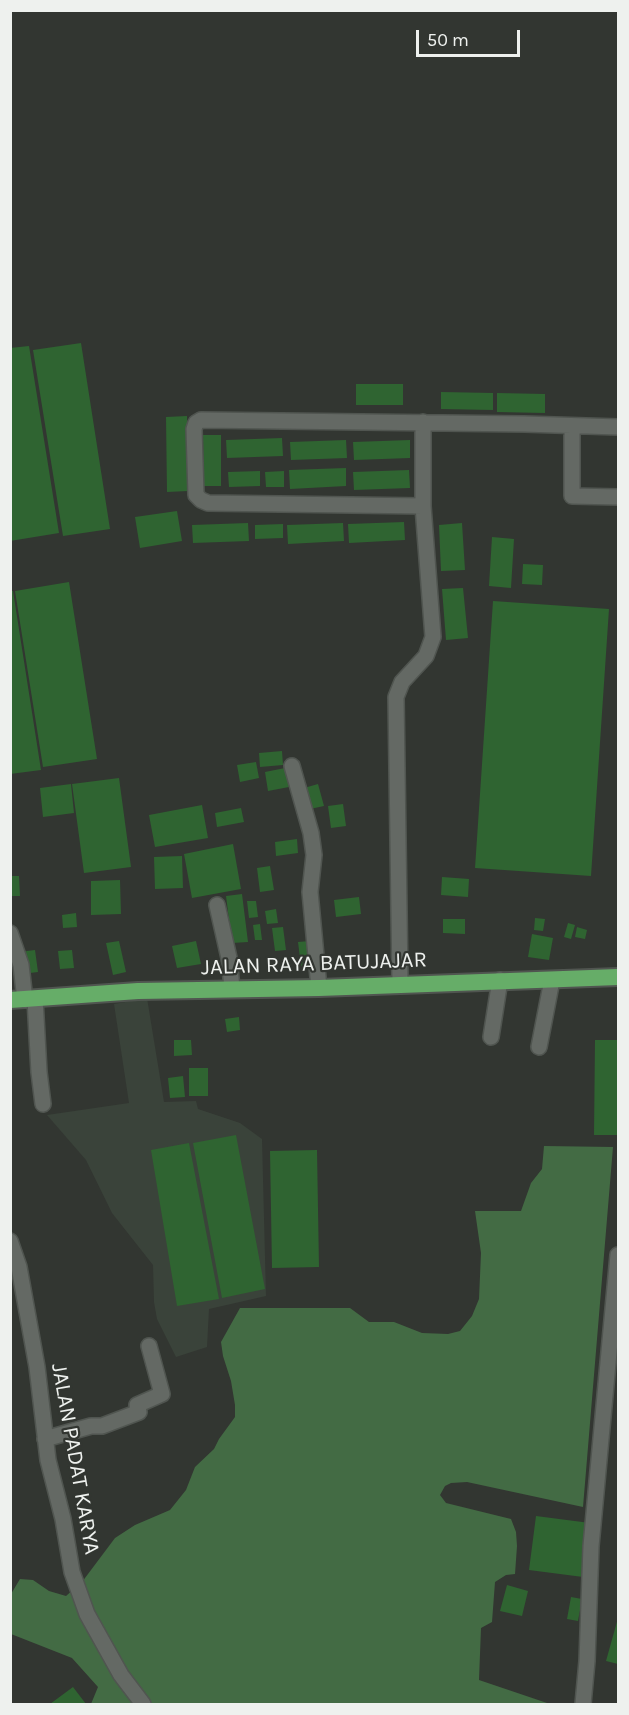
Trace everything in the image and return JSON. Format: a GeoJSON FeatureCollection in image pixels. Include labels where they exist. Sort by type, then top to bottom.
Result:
{"type":"FeatureCollection","features":[{"type":"Feature","properties":{"kind":"highway","name":"JALAN RAYA BATUJAJAR"},"geometry":{"type":"LineString","coordinates":[[24,1000],[138,991],[319,988],[400,983],[618,977]]}},
{"type":"Feature","properties":{"kind":"street"},"geometry":{"type":"LineString","coordinates":[[423,506],[208,503],[196,495],[194,429],[196,423],[201,420],[423,422],[618,427]]}},
{"type":"Feature","properties":{"kind":"street"},"geometry":{"type":"LineString","coordinates":[[400,983],[396,697],[402,682],[426,656],[433,637],[423,506],[423,422]]}},
{"type":"Feature","properties":{"kind":"street"},"geometry":{"type":"LineString","coordinates":[[572,427],[572,496],[618,497]]}},
{"type":"Feature","properties":{"kind":"street"},"geometry":{"type":"LineString","coordinates":[[292,765],[313,849],[314,864],[310,890],[319,988]]}},
{"type":"Feature","properties":{"kind":"street"},"geometry":{"type":"LineString","coordinates":[[217,905],[229,958],[232,988]]}},
{"type":"Feature","properties":{"kind":"street"},"geometry":{"type":"LineString","coordinates":[[10,933],[21,967],[24,1000],[39,1072],[43,1104]]}},
{"type":"Feature","properties":{"kind":"street"},"geometry":{"type":"LineString","coordinates":[[539,1047],[552,980]]}},
{"type":"Feature","properties":{"kind":"street"},"geometry":{"type":"LineString","coordinates":[[491,1037],[500,981]]}},
{"type":"Feature","properties":{"kind":"street","name":"JALAN PADAT KARYA"},"geometry":{"type":"LineString","coordinates":[[10,1240],[19,1268],[37,1367],[48,1460],[65,1529],[72,1572],[84,1607],[121,1675],[143,1704]]}},
{"type":"Feature","properties":{"kind":"street"},"geometry":{"type":"LineString","coordinates":[[583,1704],[587,1661],[591,1546],[618,1255]]}},
{"type":"Feature","properties":{"kind":"street"},"geometry":{"type":"LineString","coordinates":[[45,1439],[91,1426],[102,1426],[139,1412],[137,1405],[162,1394],[149,1346]]}},
{"type":"Feature","properties":{"kind":"shaded area"},"geometry":{"type":"Polygon","coordinates":[[[147,998],[164,1102],[196,1101],[198,1109],[240,1123],[262,1139],[266,1296],[209,1309],[207,1347],[176,1357],[157,1319],[153,1265],[112,1213],[86,1160],[47,1115],[129,1103],[114,1004],[147,998]]]}},
{"type":"Feature","properties":{"kind":"green space"},"geometry":{"type":"Polygon","coordinates":[[[544,1146],[613,1147],[583,1507],[467,1482],[451,1483],[445,1486],[440,1495],[446,1503],[511,1519],[516,1532],[515,1574],[506,1575],[495,1582],[492,1622],[481,1628],[479,1680],[550,1704],[91,1704],[98,1687],[72,1658],[11,1634],[11,1594],[20,1579],[33,1580],[49,1591],[66,1596],[82,1582],[115,1538],[135,1525],[170,1510],[186,1490],[195,1467],[214,1449],[235,1417],[231,1381],[221,1342],[240,1308],[350,1308],[369,1322],[394,1322],[422,1333],[448,1334],[460,1331],[472,1316],[479,1299],[481,1253],[475,1211],[521,1211],[531,1183],[542,1169],[544,1146]]]}},
{"type":"Feature","properties":{"kind":"building"},"geometry":{"type":"Polygon","coordinates":[[[81,343],[110,529],[63,536],[33,350],[81,343]]]}},
{"type":"Feature","properties":{"kind":"building"},"geometry":{"type":"Polygon","coordinates":[[[29,346],[59,533],[10,541],[10,348],[29,346]]]}},
{"type":"Feature","properties":{"kind":"building"},"geometry":{"type":"Polygon","coordinates":[[[356,384],[403,384],[403,405],[356,405],[356,384]]]}},
{"type":"Feature","properties":{"kind":"building"},"geometry":{"type":"Polygon","coordinates":[[[441,392],[493,393],[493,410],[441,409],[441,392]]]}},
{"type":"Feature","properties":{"kind":"building"},"geometry":{"type":"Polygon","coordinates":[[[497,393],[545,394],[545,413],[497,412],[497,393]]]}},
{"type":"Feature","properties":{"kind":"building"},"geometry":{"type":"Polygon","coordinates":[[[187,416],[188,491],[167,492],[166,417],[187,416]]]}},
{"type":"Feature","properties":{"kind":"building"},"geometry":{"type":"Polygon","coordinates":[[[203,435],[221,435],[221,486],[204,486],[203,435]]]}},
{"type":"Feature","properties":{"kind":"building"},"geometry":{"type":"Polygon","coordinates":[[[282,438],[283,456],[227,458],[226,440],[282,438]]]}},
{"type":"Feature","properties":{"kind":"building"},"geometry":{"type":"Polygon","coordinates":[[[346,440],[347,458],[291,460],[290,442],[346,440]]]}},
{"type":"Feature","properties":{"kind":"building"},"geometry":{"type":"Polygon","coordinates":[[[410,440],[410,458],[354,460],[353,442],[410,440]]]}},
{"type":"Feature","properties":{"kind":"building"},"geometry":{"type":"Polygon","coordinates":[[[346,468],[346,486],[290,489],[289,470],[346,468]]]}},
{"type":"Feature","properties":{"kind":"building"},"geometry":{"type":"Polygon","coordinates":[[[409,470],[410,488],[354,490],[353,472],[409,470]]]}},
{"type":"Feature","properties":{"kind":"building"},"geometry":{"type":"Polygon","coordinates":[[[260,471],[260,486],[229,487],[228,472],[260,471]]]}},
{"type":"Feature","properties":{"kind":"building"},"geometry":{"type":"Polygon","coordinates":[[[284,471],[284,487],[266,487],[265,472],[284,471]]]}},
{"type":"Feature","properties":{"kind":"building"},"geometry":{"type":"Polygon","coordinates":[[[177,511],[182,541],[140,548],[135,517],[177,511]]]}},
{"type":"Feature","properties":{"kind":"building"},"geometry":{"type":"Polygon","coordinates":[[[404,522],[405,540],[349,543],[348,524],[404,522]]]}},
{"type":"Feature","properties":{"kind":"building"},"geometry":{"type":"Polygon","coordinates":[[[248,523],[249,541],[193,543],[192,525],[248,523]]]}},
{"type":"Feature","properties":{"kind":"building"},"geometry":{"type":"Polygon","coordinates":[[[343,523],[344,541],[288,544],[287,525],[343,523]]]}},
{"type":"Feature","properties":{"kind":"building"},"geometry":{"type":"Polygon","coordinates":[[[462,523],[465,570],[441,571],[439,525],[462,523]]]}},
{"type":"Feature","properties":{"kind":"building"},"geometry":{"type":"Polygon","coordinates":[[[283,524],[283,538],[255,539],[255,525],[283,524]]]}},
{"type":"Feature","properties":{"kind":"building"},"geometry":{"type":"Polygon","coordinates":[[[492,537],[514,539],[511,588],[489,586],[492,537]]]}},
{"type":"Feature","properties":{"kind":"building"},"geometry":{"type":"Polygon","coordinates":[[[523,564],[543,565],[542,585],[522,584],[523,564]]]}},
{"type":"Feature","properties":{"kind":"building"},"geometry":{"type":"Polygon","coordinates":[[[69,582],[97,759],[43,767],[15,591],[69,582]]]}},
{"type":"Feature","properties":{"kind":"building"},"geometry":{"type":"Polygon","coordinates":[[[463,588],[468,638],[446,640],[442,589],[463,588]]]}},
{"type":"Feature","properties":{"kind":"building"},"geometry":{"type":"Polygon","coordinates":[[[10,591],[13,591],[41,770],[10,774],[10,591]]]}},
{"type":"Feature","properties":{"kind":"building"},"geometry":{"type":"Polygon","coordinates":[[[493,601],[609,609],[591,876],[475,868],[493,601]]]}},
{"type":"Feature","properties":{"kind":"building"},"geometry":{"type":"Polygon","coordinates":[[[282,751],[283,765],[260,767],[259,753],[282,751]]]}},
{"type":"Feature","properties":{"kind":"building"},"geometry":{"type":"Polygon","coordinates":[[[256,762],[259,778],[240,782],[237,765],[256,762]]]}},
{"type":"Feature","properties":{"kind":"building"},"geometry":{"type":"Polygon","coordinates":[[[285,768],[289,787],[268,791],[265,772],[285,768]]]}},
{"type":"Feature","properties":{"kind":"building"},"geometry":{"type":"Polygon","coordinates":[[[119,778],[131,867],[84,873],[72,784],[119,778]]]}},
{"type":"Feature","properties":{"kind":"building"},"geometry":{"type":"Polygon","coordinates":[[[71,784],[74,813],[43,817],[40,788],[71,784]]]}},
{"type":"Feature","properties":{"kind":"building"},"geometry":{"type":"Polygon","coordinates":[[[318,784],[324,806],[310,809],[304,788],[318,784]]]}},
{"type":"Feature","properties":{"kind":"building"},"geometry":{"type":"Polygon","coordinates":[[[343,804],[346,826],[331,828],[328,806],[343,804]]]}},
{"type":"Feature","properties":{"kind":"building"},"geometry":{"type":"Polygon","coordinates":[[[202,805],[208,838],[155,847],[149,815],[202,805]]]}},
{"type":"Feature","properties":{"kind":"building"},"geometry":{"type":"Polygon","coordinates":[[[241,808],[244,822],[217,827],[215,813],[241,808]]]}},
{"type":"Feature","properties":{"kind":"building"},"geometry":{"type":"Polygon","coordinates":[[[297,839],[298,853],[276,856],[275,842],[297,839]]]}},
{"type":"Feature","properties":{"kind":"building"},"geometry":{"type":"Polygon","coordinates":[[[233,844],[241,889],[192,898],[184,854],[233,844]]]}},
{"type":"Feature","properties":{"kind":"building"},"geometry":{"type":"Polygon","coordinates":[[[182,856],[183,888],[155,889],[154,857],[182,856]]]}},
{"type":"Feature","properties":{"kind":"building"},"geometry":{"type":"Polygon","coordinates":[[[270,866],[274,890],[260,892],[257,868],[270,866]]]}},
{"type":"Feature","properties":{"kind":"building"},"geometry":{"type":"Polygon","coordinates":[[[10,876],[19,876],[20,896],[10,896],[10,876]]]}},
{"type":"Feature","properties":{"kind":"building"},"geometry":{"type":"Polygon","coordinates":[[[442,877],[469,879],[468,897],[441,895],[442,877]]]}},
{"type":"Feature","properties":{"kind":"building"},"geometry":{"type":"Polygon","coordinates":[[[120,880],[121,914],[91,915],[91,881],[120,880]]]}},
{"type":"Feature","properties":{"kind":"building"},"geometry":{"type":"Polygon","coordinates":[[[242,894],[248,942],[232,943],[226,896],[242,894]]]}},
{"type":"Feature","properties":{"kind":"building"},"geometry":{"type":"Polygon","coordinates":[[[359,897],[361,914],[336,917],[334,900],[359,897]]]}},
{"type":"Feature","properties":{"kind":"building"},"geometry":{"type":"Polygon","coordinates":[[[247,901],[256,901],[258,917],[249,918],[247,901]]]}},
{"type":"Feature","properties":{"kind":"building"},"geometry":{"type":"Polygon","coordinates":[[[276,909],[278,923],[267,924],[265,911],[276,909]]]}},
{"type":"Feature","properties":{"kind":"building"},"geometry":{"type":"Polygon","coordinates":[[[76,913],[77,927],[63,928],[62,915],[76,913]]]}},
{"type":"Feature","properties":{"kind":"building"},"geometry":{"type":"Polygon","coordinates":[[[535,918],[545,919],[543,931],[534,930],[535,918]]]}},
{"type":"Feature","properties":{"kind":"building"},"geometry":{"type":"Polygon","coordinates":[[[443,919],[465,919],[465,934],[443,933],[443,919]]]}},
{"type":"Feature","properties":{"kind":"building"},"geometry":{"type":"Polygon","coordinates":[[[568,923],[575,925],[571,939],[564,937],[568,923]]]}},
{"type":"Feature","properties":{"kind":"building"},"geometry":{"type":"Polygon","coordinates":[[[260,924],[262,940],[255,940],[253,925],[260,924]]]}},
{"type":"Feature","properties":{"kind":"building"},"geometry":{"type":"Polygon","coordinates":[[[283,927],[286,950],[275,951],[272,928],[283,927]]]}},
{"type":"Feature","properties":{"kind":"building"},"geometry":{"type":"Polygon","coordinates":[[[577,927],[587,930],[585,939],[575,937],[577,927]]]}},
{"type":"Feature","properties":{"kind":"building"},"geometry":{"type":"Polygon","coordinates":[[[532,934],[553,938],[549,960],[528,957],[532,934]]]}},
{"type":"Feature","properties":{"kind":"building"},"geometry":{"type":"Polygon","coordinates":[[[119,941],[126,972],[113,975],[106,943],[119,941]]]}},
{"type":"Feature","properties":{"kind":"building"},"geometry":{"type":"Polygon","coordinates":[[[196,941],[201,964],[177,968],[172,946],[196,941]]]}},
{"type":"Feature","properties":{"kind":"building"},"geometry":{"type":"Polygon","coordinates":[[[310,941],[313,964],[301,966],[298,942],[310,941]]]}},
{"type":"Feature","properties":{"kind":"building"},"geometry":{"type":"Polygon","coordinates":[[[35,950],[38,972],[22,974],[19,952],[35,950]]]}},
{"type":"Feature","properties":{"kind":"building"},"geometry":{"type":"Polygon","coordinates":[[[72,950],[74,968],[60,969],[58,951],[72,950]]]}},
{"type":"Feature","properties":{"kind":"building"},"geometry":{"type":"Polygon","coordinates":[[[239,1017],[240,1030],[227,1032],[225,1019],[239,1017]]]}},
{"type":"Feature","properties":{"kind":"building"},"geometry":{"type":"Polygon","coordinates":[[[174,1040],[191,1040],[192,1055],[174,1056],[174,1040]]]}},
{"type":"Feature","properties":{"kind":"building"},"geometry":{"type":"Polygon","coordinates":[[[595,1040],[618,1040],[618,1135],[594,1135],[595,1040]]]}},
{"type":"Feature","properties":{"kind":"building"},"geometry":{"type":"Polygon","coordinates":[[[189,1068],[208,1068],[208,1096],[189,1096],[189,1068]]]}},
{"type":"Feature","properties":{"kind":"building"},"geometry":{"type":"Polygon","coordinates":[[[183,1076],[185,1097],[170,1098],[168,1078],[183,1076]]]}},
{"type":"Feature","properties":{"kind":"building"},"geometry":{"type":"Polygon","coordinates":[[[236,1135],[265,1289],[222,1298],[193,1143],[236,1135]]]}},
{"type":"Feature","properties":{"kind":"building"},"geometry":{"type":"Polygon","coordinates":[[[189,1143],[219,1299],[177,1306],[151,1150],[189,1143]]]}},
{"type":"Feature","properties":{"kind":"building"},"geometry":{"type":"Polygon","coordinates":[[[317,1150],[319,1267],[272,1268],[270,1151],[317,1150]]]}},
{"type":"Feature","properties":{"kind":"building"},"geometry":{"type":"Polygon","coordinates":[[[536,1516],[590,1523],[583,1577],[529,1570],[536,1516]]]}},
{"type":"Feature","properties":{"kind":"building"},"geometry":{"type":"Polygon","coordinates":[[[507,1585],[528,1591],[522,1616],[500,1611],[507,1585]]]}},
{"type":"Feature","properties":{"kind":"building"},"geometry":{"type":"Polygon","coordinates":[[[571,1597],[582,1599],[578,1621],[567,1619],[571,1597]]]}},
{"type":"Feature","properties":{"kind":"building"},"geometry":{"type":"Polygon","coordinates":[[[618,1618],[618,1664],[606,1661],[618,1618]]]}},
{"type":"Feature","properties":{"kind":"building"},"geometry":{"type":"Polygon","coordinates":[[[73,1687],[86,1704],[50,1704],[73,1687]]]}}]}
